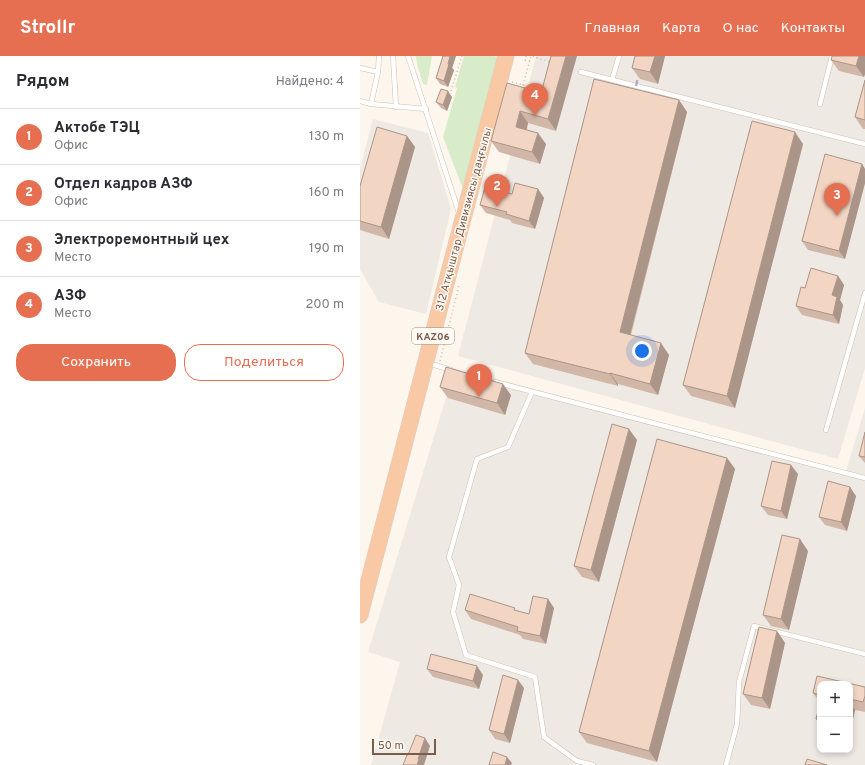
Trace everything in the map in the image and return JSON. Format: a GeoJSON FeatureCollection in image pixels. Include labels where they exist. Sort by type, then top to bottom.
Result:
{"type":"FeatureCollection","features":[{"type":"Feature","properties":{"kind":"highway","name":"312 Атқыштар Дивизиясы даңғылы"},"geometry":{"type":"LineString","coordinates":[[360,615],[432,365],[462,220],[506,56]]}},
{"type":"Feature","properties":{"kind":"lane"},"geometry":{"type":"LineString","coordinates":[[371,104],[378,72],[379,56]]}},
{"type":"Feature","properties":{"kind":"lane"},"geometry":{"type":"LineString","coordinates":[[392,56],[396,107]]}},
{"type":"Feature","properties":{"kind":"lane"},"geometry":{"type":"LineString","coordinates":[[408,56],[462,220]]}},
{"type":"Feature","properties":{"kind":"lane"},"geometry":{"type":"LineString","coordinates":[[612,80],[618,56]]}},
{"type":"Feature","properties":{"kind":"lane"},"geometry":{"type":"LineString","coordinates":[[820,104],[832,56]]}},
{"type":"Feature","properties":{"kind":"lane"},"geometry":{"type":"LineString","coordinates":[[360,68],[378,72]]}},
{"type":"Feature","properties":{"kind":"lane"},"geometry":{"type":"LineString","coordinates":[[581,72],[865,144]]}},
{"type":"Feature","properties":{"kind":"lane"},"geometry":{"type":"LineString","coordinates":[[360,101],[371,104],[426,109]]}},
{"type":"Feature","properties":{"kind":"lane"},"geometry":{"type":"LineString","coordinates":[[826,430],[865,293]]}},
{"type":"Feature","properties":{"kind":"lane"},"geometry":{"type":"LineString","coordinates":[[432,365],[453,370]]}},
{"type":"Feature","properties":{"kind":"lane"},"geometry":{"type":"LineString","coordinates":[[489,380],[865,478]]}},
{"type":"Feature","properties":{"kind":"lane"},"geometry":{"type":"LineString","coordinates":[[532,392],[508,447],[477,459],[449,557],[459,585],[453,612],[466,655],[535,678],[544,737],[577,761],[592,765]]}},
{"type":"Feature","properties":{"kind":"lane"},"geometry":{"type":"LineString","coordinates":[[726,765],[737,724],[739,682],[754,626],[865,654]]}},
{"type":"Feature","properties":{"kind":"path"},"geometry":{"type":"LineString","coordinates":[[451,91],[462,56]]}},
{"type":"Feature","properties":{"kind":"path"},"geometry":{"type":"LineString","coordinates":[[526,56],[525,60],[530,61]]}},
{"type":"Feature","properties":{"kind":"path"},"geometry":{"type":"LineString","coordinates":[[524,85],[532,56],[554,63]]}},
{"type":"Feature","properties":{"kind":"path"},"geometry":{"type":"LineString","coordinates":[[511,82],[546,91]]}},
{"type":"Feature","properties":{"kind":"path"},"geometry":{"type":"LineString","coordinates":[[432,365],[460,282]]}},
{"type":"Feature","properties":{"kind":"shaded area"},"geometry":{"type":"Polygon","coordinates":[[[536,56],[865,56],[865,368],[838,459],[458,356],[536,56]]]}},
{"type":"Feature","properties":{"kind":"shaded area"},"geometry":{"type":"Polygon","coordinates":[[[373,119],[428,133],[451,209],[426,314],[379,302],[360,269],[360,169],[373,119]]]}},
{"type":"Feature","properties":{"kind":"shaded area"},"geometry":{"type":"Polygon","coordinates":[[[455,368],[846,471],[865,408],[865,765],[371,765],[400,662],[368,652],[455,368]]]}},
{"type":"Feature","properties":{"kind":"green space"},"geometry":{"type":"Polygon","coordinates":[[[416,56],[432,56],[427,85],[423,84],[416,56]]]}},
{"type":"Feature","properties":{"kind":"green space"},"geometry":{"type":"Polygon","coordinates":[[[464,56],[499,57],[463,189],[443,137],[457,88],[455,87],[464,56]]]}},
{"type":"Feature","properties":{"kind":"building"},"geometry":{"type":"Polygon","coordinates":[[[443,56],[450,56],[444,81],[436,78],[443,56]]]}},
{"type":"Feature","properties":{"kind":"building"},"geometry":{"type":"Polygon","coordinates":[[[551,56],[566,56],[548,119],[520,111],[516,127],[538,133],[532,152],[491,141],[507,83],[525,88],[524,92],[540,97],[551,56]]]}},
{"type":"Feature","properties":{"kind":"building"},"geometry":{"type":"Polygon","coordinates":[[[635,56],[655,56],[650,72],[632,68],[635,56]]]}},
{"type":"Feature","properties":{"kind":"building"},"geometry":{"type":"Polygon","coordinates":[[[832,56],[859,56],[856,66],[831,60],[832,56]]]}},
{"type":"Feature","properties":{"kind":"building"},"geometry":{"type":"Polygon","coordinates":[[[594,79],[679,100],[620,332],[661,343],[650,384],[525,353],[594,79]]]}},
{"type":"Feature","properties":{"kind":"building"},"geometry":{"type":"Polygon","coordinates":[[[865,80],[865,120],[855,117],[865,80]]]}},
{"type":"Feature","properties":{"kind":"building"},"geometry":{"type":"Polygon","coordinates":[[[441,89],[448,91],[443,105],[436,102],[441,89]]]}},
{"type":"Feature","properties":{"kind":"building"},"geometry":{"type":"Polygon","coordinates":[[[752,121],[795,132],[727,396],[683,385],[752,121]]]}},
{"type":"Feature","properties":{"kind":"building"},"geometry":{"type":"Polygon","coordinates":[[[377,127],[407,136],[381,227],[360,221],[360,186],[377,127]]]}},
{"type":"Feature","properties":{"kind":"building"},"geometry":{"type":"Polygon","coordinates":[[[825,154],[862,164],[839,251],[802,241],[825,154]]]}},
{"type":"Feature","properties":{"kind":"building"},"geometry":{"type":"Polygon","coordinates":[[[515,183],[538,189],[529,221],[506,214],[507,212],[480,205],[485,187],[512,194],[515,183]]]}},
{"type":"Feature","properties":{"kind":"building"},"geometry":{"type":"Polygon","coordinates":[[[811,268],[838,276],[832,295],[837,297],[833,315],[796,306],[801,287],[805,288],[811,268]]]}},
{"type":"Feature","properties":{"kind":"building"},"geometry":{"type":"Polygon","coordinates":[[[446,367],[503,384],[497,403],[440,387],[446,367]]]}},
{"type":"Feature","properties":{"kind":"building"},"geometry":{"type":"Polygon","coordinates":[[[612,424],[629,429],[591,570],[574,566],[612,424]]]}},
{"type":"Feature","properties":{"kind":"building"},"geometry":{"type":"Polygon","coordinates":[[[865,432],[865,457],[859,456],[865,432]]]}},
{"type":"Feature","properties":{"kind":"building"},"geometry":{"type":"Polygon","coordinates":[[[657,439],[727,458],[649,751],[579,732],[657,439]]]}},
{"type":"Feature","properties":{"kind":"building"},"geometry":{"type":"Polygon","coordinates":[[[772,461],[791,465],[781,511],[761,506],[772,461]]]}},
{"type":"Feature","properties":{"kind":"building"},"geometry":{"type":"Polygon","coordinates":[[[828,481],[850,487],[841,522],[819,517],[828,481]]]}},
{"type":"Feature","properties":{"kind":"building"},"geometry":{"type":"Polygon","coordinates":[[[782,535],[800,539],[781,619],[763,615],[782,535]]]}},
{"type":"Feature","properties":{"kind":"building"},"geometry":{"type":"Polygon","coordinates":[[[470,594],[529,614],[533,596],[548,599],[540,636],[517,631],[518,627],[465,610],[470,594]]]}},
{"type":"Feature","properties":{"kind":"building"},"geometry":{"type":"Polygon","coordinates":[[[759,627],[777,631],[762,698],[743,694],[759,627]]]}},
{"type":"Feature","properties":{"kind":"building"},"geometry":{"type":"Polygon","coordinates":[[[431,654],[477,666],[473,681],[427,669],[431,654]]]}},
{"type":"Feature","properties":{"kind":"building"},"geometry":{"type":"Polygon","coordinates":[[[503,675],[518,680],[504,734],[489,730],[503,675]]]}},
{"type":"Feature","properties":{"kind":"building"},"geometry":{"type":"Polygon","coordinates":[[[817,676],[839,681],[817,681],[817,694],[813,693],[817,676]]]}},
{"type":"Feature","properties":{"kind":"building"},"geometry":{"type":"Polygon","coordinates":[[[853,684],[865,687],[863,702],[853,700],[853,684]]]}},
{"type":"Feature","properties":{"kind":"building"},"geometry":{"type":"Polygon","coordinates":[[[416,735],[425,738],[417,765],[403,765],[408,755],[416,735]]]}},
{"type":"Feature","properties":{"kind":"building"},"geometry":{"type":"Polygon","coordinates":[[[493,752],[507,757],[505,765],[489,765],[493,752]]]}},
{"type":"Feature","properties":{"kind":"building"},"geometry":{"type":"Polygon","coordinates":[[[807,759],[827,765],[805,765],[807,759]]]}},
{"type":"Feature","properties":{"kind":"railway"},"geometry":{"type":"LineString","coordinates":[[636,86],[643,56]]}},
{"type":"Feature","properties":{"kind":"place","name":"АЗФ"},"geometry":{"type":"Point","coordinates":[535,116]}},
{"type":"Feature","properties":{"kind":"place","name":"Отдел кадров АЗФ"},"geometry":{"type":"Point","coordinates":[497,207]}},
{"type":"Feature","properties":{"kind":"place","name":"Электроремонтный цех"},"geometry":{"type":"Point","coordinates":[837,216]}},
{"type":"Feature","properties":{"kind":"place","name":"Актобе ТЭЦ"},"geometry":{"type":"Point","coordinates":[479,397]}}]}
